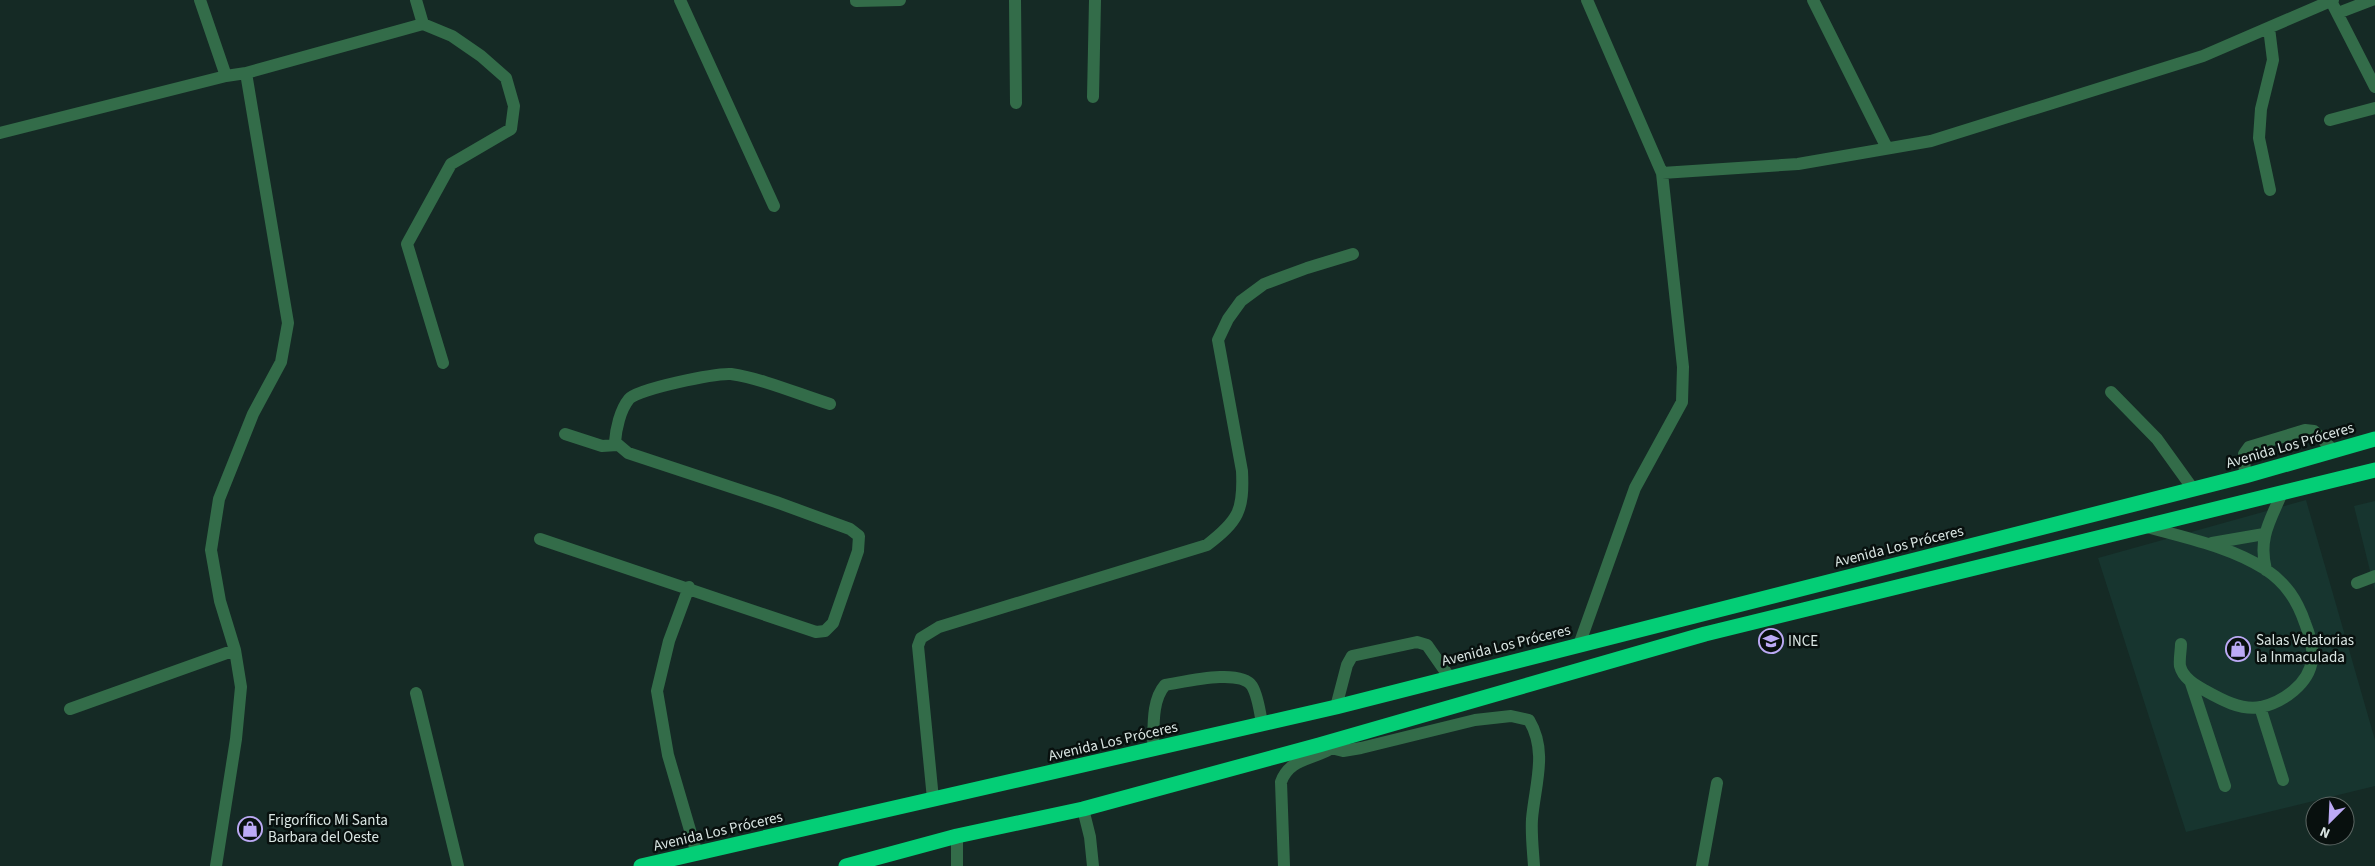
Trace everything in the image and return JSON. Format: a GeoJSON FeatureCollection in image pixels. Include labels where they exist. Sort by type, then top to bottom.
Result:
{"type":"FeatureCollection","features":[{"type":"Feature","properties":{"kind":"highway","name":"Avenida Los Próceres"},"geometry":{"type":"LineString","coordinates":[[641,866],[1336,707],[2193,490],[2375,439]]}},
{"type":"Feature","properties":{"kind":"highway"},"geometry":{"type":"LineString","coordinates":[[847,866],[957,836],[1083,808],[1324,747],[1705,634],[2375,470]]}},
{"type":"Feature","properties":{"kind":"street"},"geometry":{"type":"LineString","coordinates":[[200,0],[226,76]]}},
{"type":"Feature","properties":{"kind":"street"},"geometry":{"type":"LineString","coordinates":[[416,0],[423,24]]}},
{"type":"Feature","properties":{"kind":"street"},"geometry":{"type":"LineString","coordinates":[[680,0],[774,206]]}},
{"type":"Feature","properties":{"kind":"street"},"geometry":{"type":"LineString","coordinates":[[856,1],[900,0]]}},
{"type":"Feature","properties":{"kind":"street"},"geometry":{"type":"LineString","coordinates":[[1015,0],[1016,103]]}},
{"type":"Feature","properties":{"kind":"street"},"geometry":{"type":"LineString","coordinates":[[1094,97],[1095,0]]}},
{"type":"Feature","properties":{"kind":"street"},"geometry":{"type":"LineString","coordinates":[[1579,644],[1635,488],[1682,402],[1683,367],[1662,173],[1587,0]]}},
{"type":"Feature","properties":{"kind":"street"},"geometry":{"type":"LineString","coordinates":[[1813,0],[1887,148]]}},
{"type":"Feature","properties":{"kind":"street"},"geometry":{"type":"LineString","coordinates":[[1662,173],[1798,164],[1931,141],[2202,56],[2332,0],[2375,87]]}},
{"type":"Feature","properties":{"kind":"street"},"geometry":{"type":"LineString","coordinates":[[2338,13],[2372,0]]}},
{"type":"Feature","properties":{"kind":"street"},"geometry":{"type":"LineString","coordinates":[[0,133],[226,76],[246,73],[423,24],[452,36],[481,56],[506,78],[514,106],[511,129],[451,164],[407,244],[443,363]]}},
{"type":"Feature","properties":{"kind":"street"},"geometry":{"type":"LineString","coordinates":[[2269,28],[2273,60],[2261,109],[2259,138],[2270,190]]}},
{"type":"Feature","properties":{"kind":"street"},"geometry":{"type":"LineString","coordinates":[[216,866],[236,739],[242,687],[235,650],[220,601],[211,550],[219,499],[253,414],[281,362],[288,323],[246,73]]}},
{"type":"Feature","properties":{"kind":"street"},"geometry":{"type":"LineString","coordinates":[[2330,120],[2375,108]]}},
{"type":"Feature","properties":{"kind":"street"},"geometry":{"type":"LineString","coordinates":[[933,799],[918,646],[920,638],[939,627],[1207,545],[1229,528],[1238,514],[1244,493],[1242,471],[1218,340],[1228,319],[1241,301],[1264,284],[1353,254]]}},
{"type":"Feature","properties":{"kind":"street"},"geometry":{"type":"LineString","coordinates":[[540,538],[689,587],[816,632],[825,631],[831,627],[835,618],[858,551],[859,536],[850,529],[776,502],[628,453],[615,442],[616,428],[626,404],[634,394],[707,376],[722,374],[746,378],[830,404]]}},
{"type":"Feature","properties":{"kind":"street"},"geometry":{"type":"LineString","coordinates":[[2111,392],[2157,439],[2193,490]]}},
{"type":"Feature","properties":{"kind":"street"},"geometry":{"type":"LineString","coordinates":[[2245,476],[2244,454],[2249,447],[2304,430],[2314,432],[2333,450]]}},
{"type":"Feature","properties":{"kind":"street"},"geometry":{"type":"LineString","coordinates":[[565,434],[602,446],[617,445]]}},
{"type":"Feature","properties":{"kind":"street"},"geometry":{"type":"LineString","coordinates":[[2266,570],[2262,552],[2264,534],[2282,493]]}},
{"type":"Feature","properties":{"kind":"street"},"geometry":{"type":"LineString","coordinates":[[2143,526],[2232,551],[2266,570],[2286,586],[2299,605],[2308,630],[2312,660],[2303,681],[2281,699],[2260,707],[2243,706],[2224,702],[2191,683]]}},
{"type":"Feature","properties":{"kind":"street"},"geometry":{"type":"LineString","coordinates":[[2207,544],[2264,534]]}},
{"type":"Feature","properties":{"kind":"street"},"geometry":{"type":"LineString","coordinates":[[2357,582],[2375,576]]}},
{"type":"Feature","properties":{"kind":"street"},"geometry":{"type":"LineString","coordinates":[[689,587],[666,649],[657,691],[668,755],[697,854]]}},
{"type":"Feature","properties":{"kind":"street"},"geometry":{"type":"LineString","coordinates":[[1336,707],[1347,665],[1352,656],[1417,642],[1426,645],[1450,678]]}},
{"type":"Feature","properties":{"kind":"street"},"geometry":{"type":"LineString","coordinates":[[2181,644],[2180,668],[2191,683],[2225,786]]}},
{"type":"Feature","properties":{"kind":"street"},"geometry":{"type":"LineString","coordinates":[[70,709],[235,650]]}},
{"type":"Feature","properties":{"kind":"street"},"geometry":{"type":"LineString","coordinates":[[1153,750],[1156,701],[1159,692],[1166,684],[1234,676],[1245,680],[1252,686],[1262,724]]}},
{"type":"Feature","properties":{"kind":"street"},"geometry":{"type":"LineString","coordinates":[[416,693],[458,866]]}},
{"type":"Feature","properties":{"kind":"street"},"geometry":{"type":"LineString","coordinates":[[2260,707],[2283,780]]}},
{"type":"Feature","properties":{"kind":"street"},"geometry":{"type":"LineString","coordinates":[[1284,866],[1281,782],[1284,773],[1294,764],[1324,747],[1343,751],[1475,720],[1511,716],[1529,720],[1536,733],[1541,758],[1532,820],[1534,866]]}},
{"type":"Feature","properties":{"kind":"street"},"geometry":{"type":"LineString","coordinates":[[1702,866],[1717,783]]}},
{"type":"Feature","properties":{"kind":"street"},"geometry":{"type":"LineString","coordinates":[[1083,808],[1090,837],[1093,866]]}},
{"type":"Feature","properties":{"kind":"street"},"geometry":{"type":"LineString","coordinates":[[957,836],[957,866]]}},
{"type":"Feature","properties":{"kind":"shaded area","name":"Salas Velatorias la Inmaculada"},"geometry":{"type":"Polygon","coordinates":[[[2306,500],[2375,740],[2375,786],[2334,796],[2305,796],[2305,803],[2186,832],[2098,558],[2306,500]]]}},
{"type":"Feature","properties":{"kind":"shaded area"},"geometry":{"type":"Polygon","coordinates":[[[2375,501],[2375,591],[2354,506],[2375,501]]]}},
{"type":"Feature","properties":{"kind":"place","name":"INCE"},"geometry":{"type":"Point","coordinates":[1771,641]}},
{"type":"Feature","properties":{"kind":"place","name":"Salas Velatorias la Inmaculada"},"geometry":{"type":"Point","coordinates":[2238,649]}},
{"type":"Feature","properties":{"kind":"place","name":"Frigorífico Mi Santa Barbara del Oeste"},"geometry":{"type":"Point","coordinates":[250,829]}}]}
